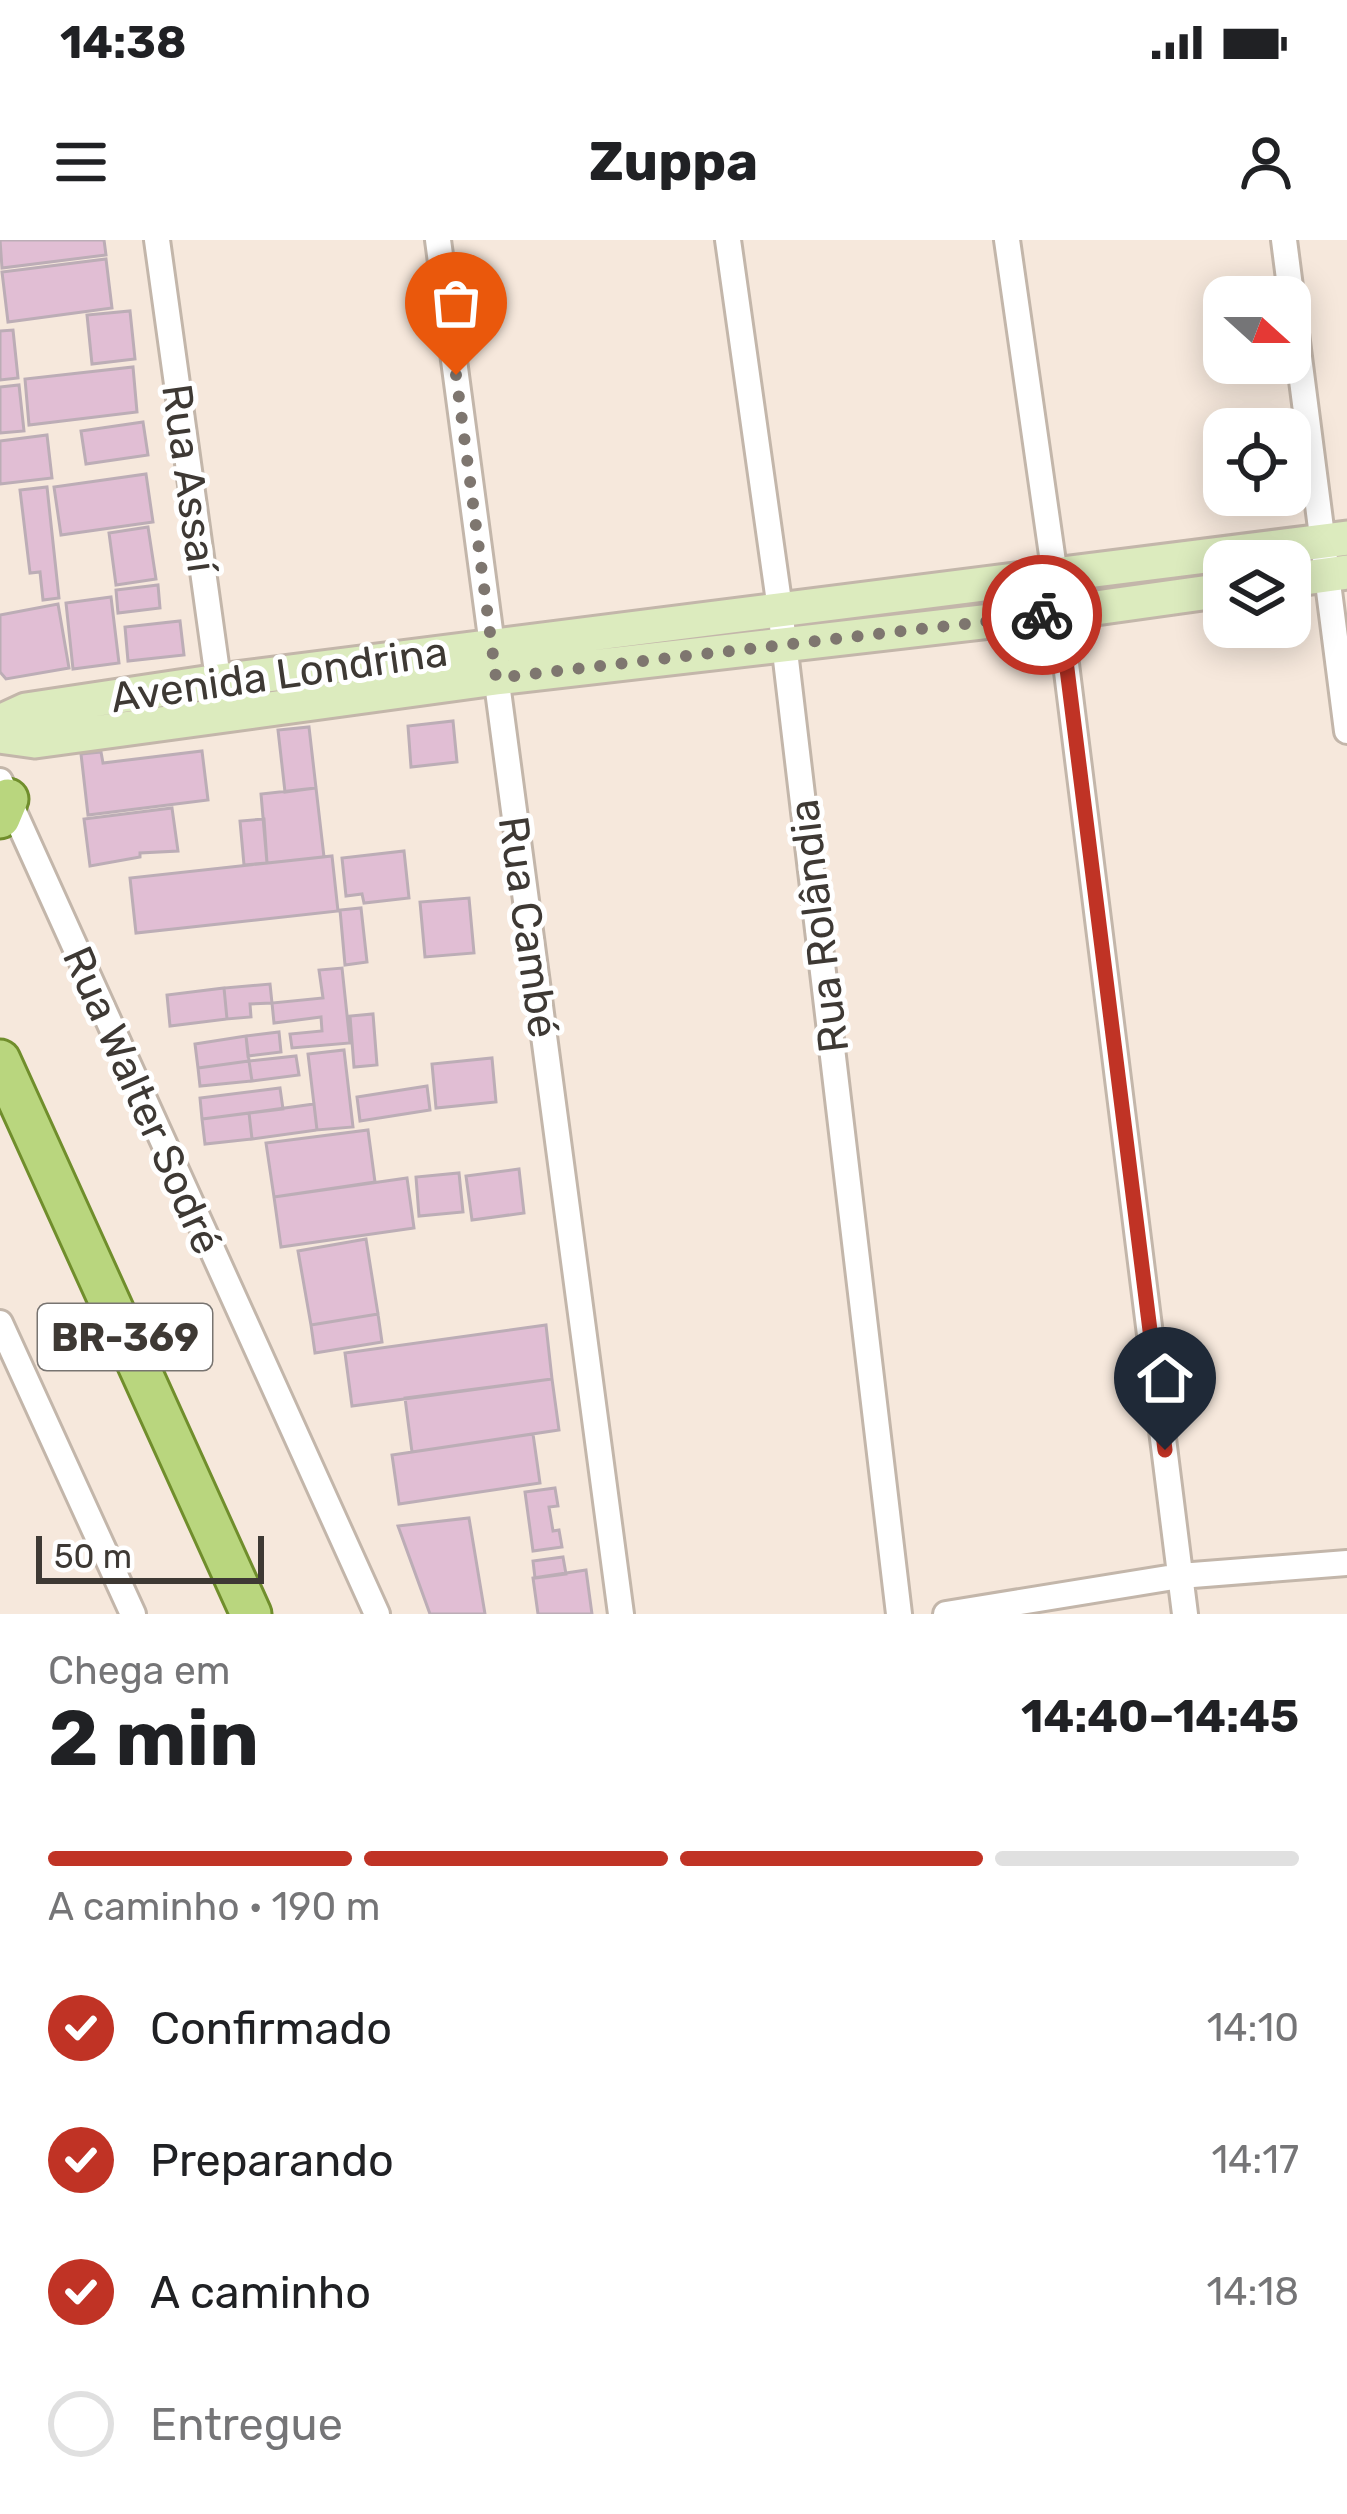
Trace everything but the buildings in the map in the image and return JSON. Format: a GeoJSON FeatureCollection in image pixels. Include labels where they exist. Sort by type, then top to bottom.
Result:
{"type":"FeatureCollection","features":[{"type":"Feature","properties":{"kind":"main road","name":"BR-369"},"geometry":{"type":"LineString","coordinates":[[0,1060],[251,1614]]}},
{"type":"Feature","properties":{"kind":"street","name":"Rua Assaí"},"geometry":{"type":"LineString","coordinates":[[158,240],[223,715]]}},
{"type":"Feature","properties":{"kind":"street","name":"Rua Cambé"},"geometry":{"type":"LineString","coordinates":[[438,240],[621,1614]]}},
{"type":"Feature","properties":{"kind":"street","name":"Rua Rolândia"},"geometry":{"type":"LineString","coordinates":[[728,240],[780,609],[899,1614]]}},
{"type":"Feature","properties":{"kind":"street"},"geometry":{"type":"LineString","coordinates":[[1007,240],[1060,613],[1185,1614]]}},
{"type":"Feature","properties":{"kind":"street"},"geometry":{"type":"LineString","coordinates":[[1285,240],[1336,557],[1347,731]]}},
{"type":"Feature","properties":{"kind":"street","name":"Avenida Londrina"},"geometry":{"type":"LineString","coordinates":[[0,736],[35,741],[223,715],[780,609],[1055,576],[1336,557]]}},
{"type":"Feature","properties":{"kind":"street","name":"Avenida Londrina"},"geometry":{"type":"LineString","coordinates":[[0,722],[26,710],[219,681],[784,644],[1203,593]]}},
{"type":"Feature","properties":{"kind":"street","name":"Rua Walter Sodré"},"geometry":{"type":"LineString","coordinates":[[3,800],[377,1614]]}},
{"type":"Feature","properties":{"kind":"street"},"geometry":{"type":"LineString","coordinates":[[0,1323],[134,1614]]}},
{"type":"Feature","properties":{"kind":"street"},"geometry":{"type":"LineString","coordinates":[[946,1614],[1180,1576],[1347,1563]]}},
{"type":"Feature","properties":{"kind":"way so far"},"geometry":{"type":"LineString","coordinates":[[456,375],[496,678],[1042,615]]}},
{"type":"Feature","properties":{"kind":"route"},"geometry":{"type":"LineString","coordinates":[[1042,615],[1060,613],[1165,1450]]}}]}
